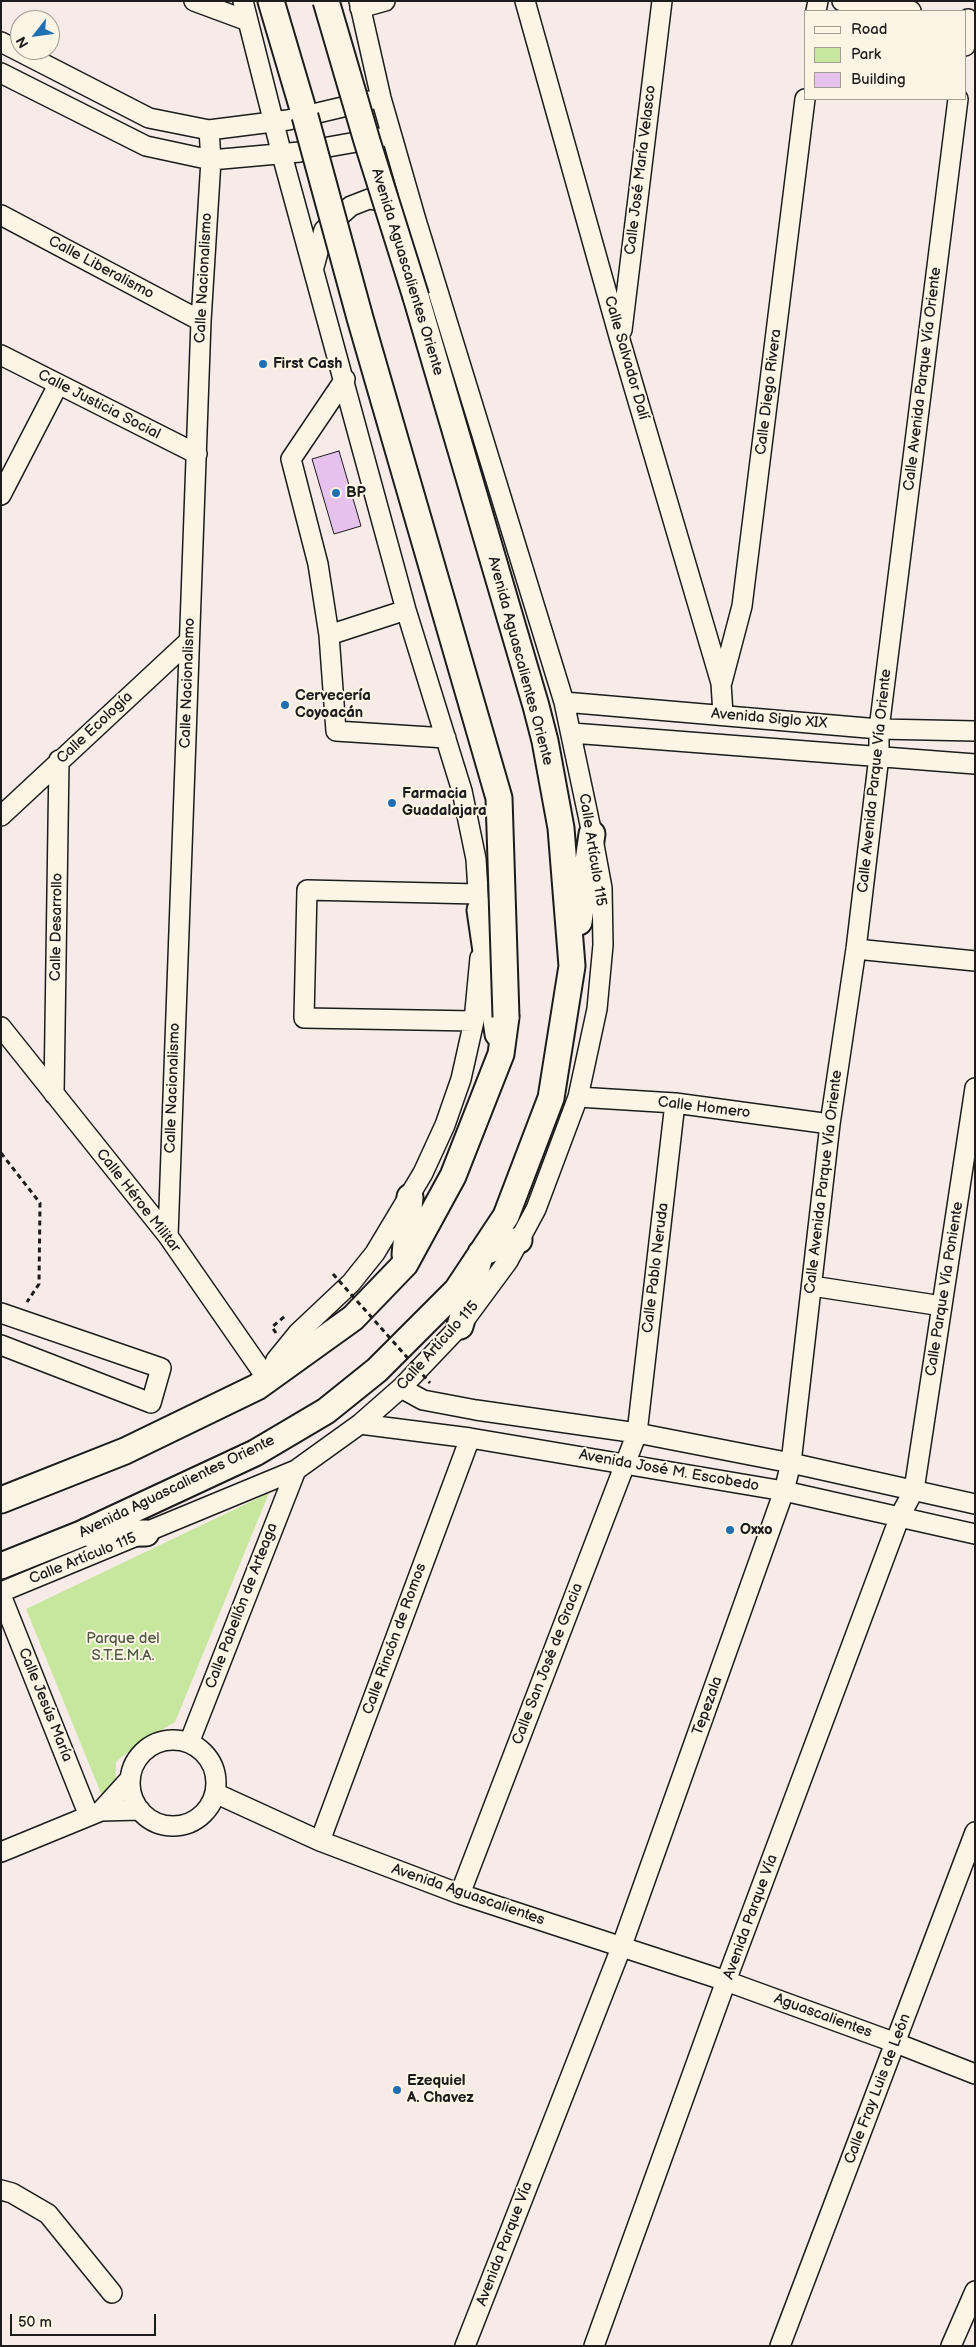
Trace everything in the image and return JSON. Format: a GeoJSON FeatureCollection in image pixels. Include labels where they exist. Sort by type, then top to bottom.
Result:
{"type":"FeatureCollection","features":[{"type":"Feature","properties":{"kind":"main road"},"geometry":{"type":"LineString","coordinates":[[1,1500],[125,1451],[257,1388],[353,1318],[405,1264],[454,1176],[501,1054],[506,1017],[499,798],[360,318],[305,116],[271,1]]}},
{"type":"Feature","properties":{"kind":"main road","name":"Avenida Aguascalientes Oriente"},"geometry":{"type":"LineString","coordinates":[[1,1566],[81,1534],[255,1453],[326,1411],[378,1370],[457,1290],[506,1216],[551,1098],[572,966],[571,933],[561,828],[545,741],[326,1]]}},
{"type":"Feature","properties":{"kind":"main road"},"geometry":{"type":"LineString","coordinates":[[572,966],[592,834]]}},
{"type":"Feature","properties":{"kind":"main road"},"geometry":{"type":"LineString","coordinates":[[479,902],[501,1054]]}},
{"type":"Feature","properties":{"kind":"main road"},"geometry":{"type":"LineString","coordinates":[[405,1264],[410,1197]]}},
{"type":"Feature","properties":{"kind":"main road"},"geometry":{"type":"LineString","coordinates":[[460,1326],[481,1253],[519,1240]]}},
{"type":"Feature","properties":{"kind":"main road"},"geometry":{"type":"LineString","coordinates":[[81,1534],[146,1533]]}},
{"type":"Feature","properties":{"kind":"street"},"geometry":{"type":"LineString","coordinates":[[194,1],[248,21]]}},
{"type":"Feature","properties":{"kind":"street"},"geometry":{"type":"LineString","coordinates":[[243,1],[273,122],[345,379],[406,610],[446,738],[466,810],[476,859],[479,902],[480,965],[474,1022],[454,1102],[410,1197],[375,1253],[351,1284],[298,1333],[276,1360],[268,1380]]}},
{"type":"Feature","properties":{"kind":"street"},"geometry":{"type":"LineString","coordinates":[[360,5],[385,1]]}},
{"type":"Feature","properties":{"kind":"street","name":"Calle Salvador Dalí"},"geometry":{"type":"LineString","coordinates":[[525,1],[620,340],[721,683],[723,714]]}},
{"type":"Feature","properties":{"kind":"street","name":"Calle José María Velasco"},"geometry":{"type":"LineString","coordinates":[[620,340],[662,1]]}},
{"type":"Feature","properties":{"kind":"street"},"geometry":{"type":"LineString","coordinates":[[842,1],[904,10]]}},
{"type":"Feature","properties":{"kind":"street","name":"Avenida Aguascalientes Oriente"},"geometry":{"type":"LineString","coordinates":[[360,5],[381,98],[416,220],[572,733]]}},
{"type":"Feature","properties":{"kind":"street"},"geometry":{"type":"LineString","coordinates":[[966,40],[969,20]]}},
{"type":"Feature","properties":{"kind":"street"},"geometry":{"type":"LineString","coordinates":[[1,42],[149,118],[209,130],[273,122],[381,98]]}},
{"type":"Feature","properties":{"kind":"street"},"geometry":{"type":"LineString","coordinates":[[1,73],[146,146],[211,160],[282,155],[392,136]]}},
{"type":"Feature","properties":{"kind":"street","name":"Calle Diego Rivera"},"geometry":{"type":"LineString","coordinates":[[721,683],[742,606],[805,100]]}},
{"type":"Feature","properties":{"kind":"street","name":"Calle Avenida Parque Vía Oriente"},"geometry":{"type":"LineString","coordinates":[[792,1463],[830,1124],[856,948],[879,756],[879,728],[958,100]]}},
{"type":"Feature","properties":{"kind":"street","name":"Calle Nacionalismo"},"geometry":{"type":"LineString","coordinates":[[168,1236],[201,321],[211,160],[209,130]]}},
{"type":"Feature","properties":{"kind":"street"},"geometry":{"type":"LineString","coordinates":[[314,268],[324,230],[350,206],[369,199],[405,205],[416,220]]}},
{"type":"Feature","properties":{"kind":"street","name":"Calle Liberalismo"},"geometry":{"type":"LineString","coordinates":[[1,215],[201,321]]}},
{"type":"Feature","properties":{"kind":"street","name":"Calle Justicia Social"},"geometry":{"type":"LineString","coordinates":[[1,355],[197,454]]}},
{"type":"Feature","properties":{"kind":"street"},"geometry":{"type":"LineString","coordinates":[[345,379],[291,459],[318,564],[329,635],[336,731],[446,738]]}},
{"type":"Feature","properties":{"kind":"street"},"geometry":{"type":"LineString","coordinates":[[1,495],[58,385]]}},
{"type":"Feature","properties":{"kind":"street"},"geometry":{"type":"LineString","coordinates":[[329,635],[406,610]]}},
{"type":"Feature","properties":{"kind":"street","name":"Calle Ecología"},"geometry":{"type":"LineString","coordinates":[[1,816],[189,641]]}},
{"type":"Feature","properties":{"kind":"street","name":"Avenida Siglo XIX"},"geometry":{"type":"LineString","coordinates":[[564,702],[879,728],[975,731]]}},
{"type":"Feature","properties":{"kind":"street","name":"Avenida Siglo XIX"},"geometry":{"type":"LineString","coordinates":[[572,733],[975,764]]}},
{"type":"Feature","properties":{"kind":"street","name":"Calle Artículo 115"},"geometry":{"type":"LineString","coordinates":[[1,1594],[296,1470],[360,1424],[401,1388],[460,1326],[486,1293],[536,1210],[578,1097],[597,1009],[603,944],[602,888],[572,733]]}},
{"type":"Feature","properties":{"kind":"street","name":"Calle Desarrollo"},"geometry":{"type":"LineString","coordinates":[[54,1094],[60,760]]}},
{"type":"Feature","properties":{"kind":"street"},"geometry":{"type":"LineString","coordinates":[[474,1022],[304,1018],[307,890],[479,902]]}},
{"type":"Feature","properties":{"kind":"street"},"geometry":{"type":"LineString","coordinates":[[856,948],[975,961]]}},
{"type":"Feature","properties":{"kind":"street","name":"Calle Héroe Militar"},"geometry":{"type":"LineString","coordinates":[[1,1027],[168,1236],[268,1380]]}},
{"type":"Feature","properties":{"kind":"street","name":"Calle Parque Vía Poniente"},"geometry":{"type":"LineString","coordinates":[[914,1490],[942,1306],[971,1146],[975,1088]]}},
{"type":"Feature","properties":{"kind":"street","name":"Calle Homero"},"geometry":{"type":"LineString","coordinates":[[578,1097],[675,1103],[830,1124]]}},
{"type":"Feature","properties":{"kind":"street","name":"Calle Pablo Neruda"},"geometry":{"type":"LineString","coordinates":[[637,1433],[675,1103]]}},
{"type":"Feature","properties":{"kind":"street"},"geometry":{"type":"LineString","coordinates":[[812,1286],[942,1306]]}},
{"type":"Feature","properties":{"kind":"street"},"geometry":{"type":"LineString","coordinates":[[10,1315],[161,1368],[151,1402],[7,1347],[10,1315]]}},
{"type":"Feature","properties":{"kind":"street","name":"Avenida José M. Escobedo"},"geometry":{"type":"LineString","coordinates":[[401,1388],[423,1400],[637,1433],[792,1463],[975,1504]]}},
{"type":"Feature","properties":{"kind":"street","name":"Avenida José M. Escobedo"},"geometry":{"type":"LineString","coordinates":[[360,1424],[470,1438],[784,1491],[975,1534]]}},
{"type":"Feature","properties":{"kind":"street","name":"Calle San José de Gracia"},"geometry":{"type":"LineString","coordinates":[[460,1894],[637,1433]]}},
{"type":"Feature","properties":{"kind":"street","name":"Calle Rincón de Romos"},"geometry":{"type":"LineString","coordinates":[[320,1841],[470,1438]]}},
{"type":"Feature","properties":{"kind":"street","name":"Tepezala"},"geometry":{"type":"LineString","coordinates":[[621,1948],[784,1491],[792,1463]]}},
{"type":"Feature","properties":{"kind":"street","name":"Calle Pabellón de Arteaga"},"geometry":{"type":"LineString","coordinates":[[189,1743],[296,1470]]}},
{"type":"Feature","properties":{"kind":"street","name":"Avenida Parque Vía"},"geometry":{"type":"LineString","coordinates":[[594,2346],[726,1981],[900,1516],[914,1490]]}},
{"type":"Feature","properties":{"kind":"street","name":"Calle Jesús María"},"geometry":{"type":"LineString","coordinates":[[1,1594],[95,1813]]}},
{"type":"Feature","properties":{"kind":"street"},"geometry":{"type":"LineString","coordinates":[[176,1740],[189,1743],[200,1749],[214,1768],[216,1780],[215,1793],[211,1804],[204,1814],[183,1825],[159,1824],[140,1810],[132,1795],[130,1779],[133,1766],[140,1755],[150,1746],[163,1741],[176,1740]]}},
{"type":"Feature","properties":{"kind":"street"},"geometry":{"type":"LineString","coordinates":[[95,1813],[130,1779]]}},
{"type":"Feature","properties":{"kind":"street","name":"Avenida Aguascalientes"},"geometry":{"type":"LineString","coordinates":[[215,1793],[320,1841],[460,1894],[726,1981]]}},
{"type":"Feature","properties":{"kind":"street"},"geometry":{"type":"LineString","coordinates":[[1,1852],[95,1813],[140,1810]]}},
{"type":"Feature","properties":{"kind":"street","name":"Calle Fray Luis de León"},"geometry":{"type":"LineString","coordinates":[[780,2346],[975,1832]]}},
{"type":"Feature","properties":{"kind":"street","name":"Avenida Parque Vía"},"geometry":{"type":"LineString","coordinates":[[465,2346],[621,1948]]}},
{"type":"Feature","properties":{"kind":"street","name":"Aguascalientes"},"geometry":{"type":"LineString","coordinates":[[726,1981],[975,2074]]}},
{"type":"Feature","properties":{"kind":"street"},"geometry":{"type":"LineString","coordinates":[[1,2190],[12,2193],[48,2214],[112,2293]]}},
{"type":"Feature","properties":{"kind":"street"},"geometry":{"type":"LineString","coordinates":[[952,2346],[975,2291]]}},
{"type":"Feature","properties":{"kind":"path"},"geometry":{"type":"LineString","coordinates":[[1,1153],[40,1204],[39,1284],[10,1315]]}},
{"type":"Feature","properties":{"kind":"path"},"geometry":{"type":"LineString","coordinates":[[333,1274],[430,1383]]}},
{"type":"Feature","properties":{"kind":"green space","name":"Parque del S.T.E.M.A."},"geometry":{"type":"Polygon","coordinates":[[[269,1493],[175,1722],[139,1743],[116,1762],[115,1791],[102,1796],[26,1609],[269,1493]]]}},
{"type":"Feature","properties":{"kind":"building","name":"BP"},"geometry":{"type":"Polygon","coordinates":[[[339,451],[361,526],[334,534],[312,459],[339,451]]]}},
{"type":"Feature","properties":{"kind":"place","name":"First Cash"},"geometry":{"type":"Point","coordinates":[263,364]}},
{"type":"Feature","properties":{"kind":"place","name":"BP"},"geometry":{"type":"Point","coordinates":[336,493]}},
{"type":"Feature","properties":{"kind":"place","name":"Cervecería Coyoacán"},"geometry":{"type":"Point","coordinates":[285,705]}},
{"type":"Feature","properties":{"kind":"place","name":"Farmacia Guadalajara"},"geometry":{"type":"Point","coordinates":[392,803]}},
{"type":"Feature","properties":{"kind":"place","name":"Oxxo"},"geometry":{"type":"Point","coordinates":[730,1530]}},
{"type":"Feature","properties":{"kind":"place","name":"Ezequiel A. Chavez"},"geometry":{"type":"Point","coordinates":[397,2090]}}]}
